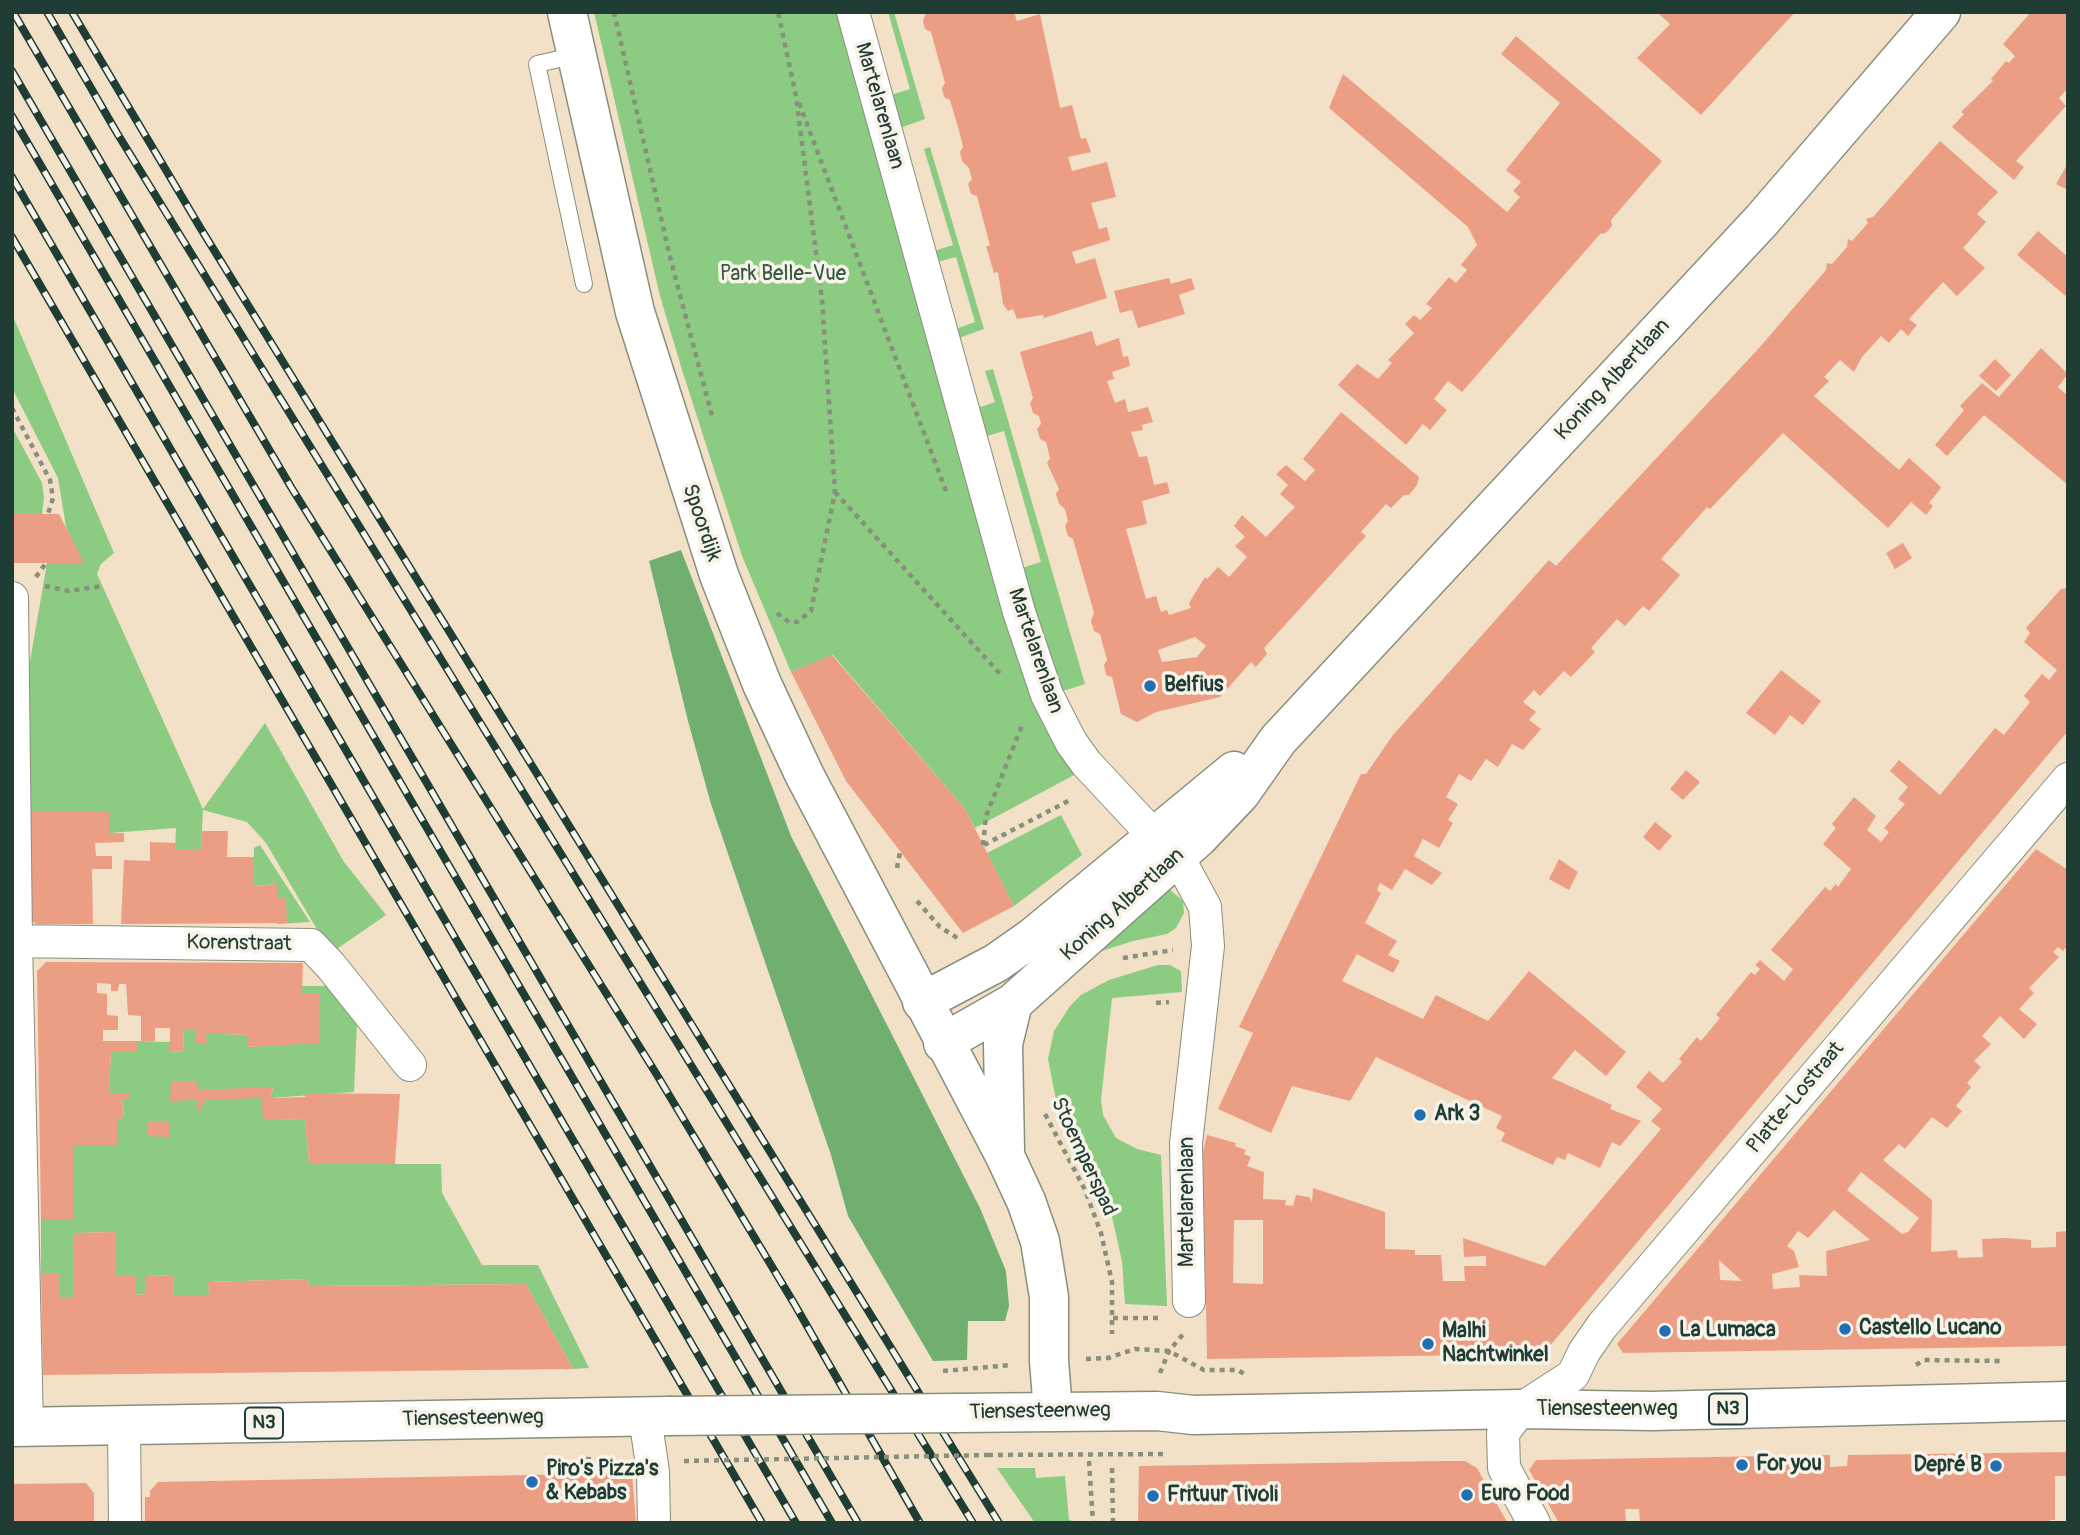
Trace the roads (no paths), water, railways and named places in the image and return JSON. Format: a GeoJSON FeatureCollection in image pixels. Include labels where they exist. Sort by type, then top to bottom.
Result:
{"type":"FeatureCollection","features":[{"type":"Feature","properties":{"kind":"street","name":"Spoordijk"},"geometry":{"type":"LineString","coordinates":[[567,12],[635,312],[719,575],[774,712],[922,1002]]}},
{"type":"Feature","properties":{"kind":"street","name":"Martelarenlaan"},"geometry":{"type":"LineString","coordinates":[[853,12],[1028,643],[1058,720],[1086,763],[1165,847],[1198,891],[1205,907],[1208,946],[1186,1143],[1190,1310]]}},
{"type":"Feature","properties":{"kind":"street","name":"Koning Albertlaan"},"geometry":{"type":"LineString","coordinates":[[943,1043],[1013,1003],[1165,847],[1221,781],[1278,740],[1762,220],[1941,12]]}},
{"type":"Feature","properties":{"kind":"street"},"geometry":{"type":"LineString","coordinates":[[12,598],[20,1427]]}},
{"type":"Feature","properties":{"kind":"street","name":"Platte-Lostraat"},"geometry":{"type":"LineString","coordinates":[[1521,1409],[1573,1375],[1584,1352],[1602,1326],[2068,779]]}},
{"type":"Feature","properties":{"kind":"street","name":"Koning Albertlaan"},"geometry":{"type":"LineString","coordinates":[[922,1002],[996,963],[1165,847]]}},
{"type":"Feature","properties":{"kind":"street","name":"Korenstraat"},"geometry":{"type":"LineString","coordinates":[[14,941],[311,945],[410,1065]]}},
{"type":"Feature","properties":{"kind":"street"},"geometry":{"type":"LineString","coordinates":[[922,1002],[1026,1201],[1047,1271],[1053,1411]]}},
{"type":"Feature","properties":{"kind":"street"},"geometry":{"type":"LineString","coordinates":[[1004,1156],[1003,1044],[1013,1003]]}},
{"type":"Feature","properties":{"kind":"street","name":"Tiensesteenweg"},"geometry":{"type":"LineString","coordinates":[[20,1427],[1053,1411],[1157,1411],[1192,1415],[1521,1409],[1677,1411],[2068,1401]]}},
{"type":"Feature","properties":{"kind":"street"},"geometry":{"type":"LineString","coordinates":[[1521,1409],[1503,1433],[1504,1468],[1534,1523]]}},
{"type":"Feature","properties":{"kind":"street"},"geometry":{"type":"LineString","coordinates":[[654,1523],[653,1472],[657,1417]]}},
{"type":"Feature","properties":{"kind":"street"},"geometry":{"type":"LineString","coordinates":[[124,1425],[125,1523]]}},
{"type":"Feature","properties":{"kind":"lane"},"geometry":{"type":"LineString","coordinates":[[576,55],[537,64],[584,284]]}},
{"type":"Feature","properties":{"kind":"railway"},"geometry":{"type":"LineString","coordinates":[[13,12],[291,487],[657,1075],[795,1305],[920,1523]]}},
{"type":"Feature","properties":{"kind":"railway"},"geometry":{"type":"LineString","coordinates":[[47,12],[117,133],[973,1523]]}},
{"type":"Feature","properties":{"kind":"railway"},"geometry":{"type":"LineString","coordinates":[[72,12],[201,229],[999,1523]]}},
{"type":"Feature","properties":{"kind":"railway"},"geometry":{"type":"LineString","coordinates":[[12,71],[858,1523]]}},
{"type":"Feature","properties":{"kind":"railway"},"geometry":{"type":"LineString","coordinates":[[12,116],[832,1523]]}},
{"type":"Feature","properties":{"kind":"railway"},"geometry":{"type":"LineString","coordinates":[[12,177],[796,1523]]}},
{"type":"Feature","properties":{"kind":"railway"},"geometry":{"type":"LineString","coordinates":[[12,237],[762,1523]]}},
{"type":"Feature","properties":{"kind":"place","name":"Belfius"},"geometry":{"type":"Point","coordinates":[1150,686]}},
{"type":"Feature","properties":{"kind":"place","name":"Ark 3"},"geometry":{"type":"Point","coordinates":[1420,1115]}},
{"type":"Feature","properties":{"kind":"place","name":"Castello Lucano"},"geometry":{"type":"Point","coordinates":[1845,1329]}},
{"type":"Feature","properties":{"kind":"place","name":"La Lumaca"},"geometry":{"type":"Point","coordinates":[1665,1331]}},
{"type":"Feature","properties":{"kind":"place","name":"Malhi Nachtwinkel"},"geometry":{"type":"Point","coordinates":[1428,1344]}},
{"type":"Feature","properties":{"kind":"place","name":"For you"},"geometry":{"type":"Point","coordinates":[1742,1465]}},
{"type":"Feature","properties":{"kind":"place","name":"Depré B"},"geometry":{"type":"Point","coordinates":[1996,1466]}},
{"type":"Feature","properties":{"kind":"place","name":"Piro's Pizza's & Kebabs"},"geometry":{"type":"Point","coordinates":[532,1482]}},
{"type":"Feature","properties":{"kind":"place","name":"Euro Food"},"geometry":{"type":"Point","coordinates":[1467,1495]}},
{"type":"Feature","properties":{"kind":"place","name":"Frituur Tivoli"},"geometry":{"type":"Point","coordinates":[1153,1496]}},
{"type":"Feature","properties":{"kind":"park label","name":"Park Belle-Vue"},"geometry":{"type":"Point","coordinates":[783,275]}}]}
